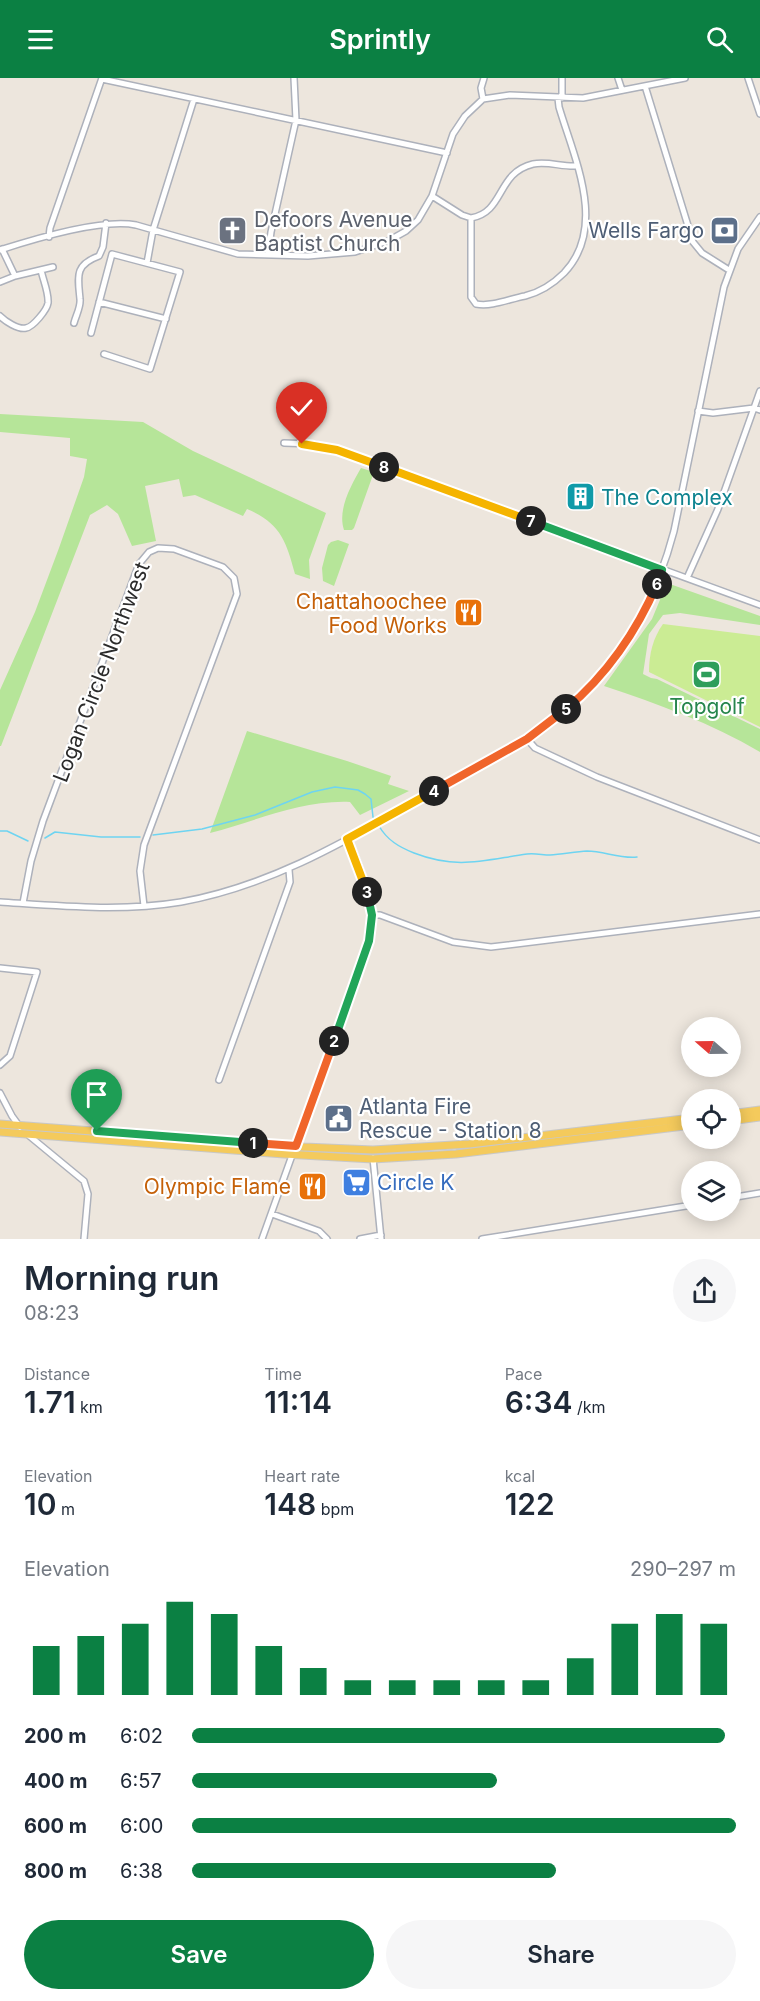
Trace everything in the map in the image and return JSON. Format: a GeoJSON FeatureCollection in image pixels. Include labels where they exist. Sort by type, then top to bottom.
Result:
{"type":"FeatureCollection","features":[{"type":"Feature","properties":{"kind":"main road"},"geometry":{"type":"LineString","coordinates":[[741,1112],[760,1110]]}},
{"type":"Feature","properties":{"kind":"main road"},"geometry":{"type":"LineString","coordinates":[[741,1120],[760,1117]]}},
{"type":"Feature","properties":{"kind":"main road"},"geometry":{"type":"LineString","coordinates":[[0,1124],[373,1150],[469,1144],[681,1119]]}},
{"type":"Feature","properties":{"kind":"main road"},"geometry":{"type":"LineString","coordinates":[[0,1132],[373,1159],[444,1155],[681,1126]]}},
{"type":"Feature","properties":{"kind":"street"},"geometry":{"type":"LineString","coordinates":[[49,237],[50,228],[102,78],[447,153]]}},
{"type":"Feature","properties":{"kind":"street"},"geometry":{"type":"LineString","coordinates":[[268,255],[296,120],[294,78]]}},
{"type":"Feature","properties":{"kind":"street"},"geometry":{"type":"LineString","coordinates":[[483,99],[481,88],[484,78]]}},
{"type":"Feature","properties":{"kind":"street"},"geometry":{"type":"LineString","coordinates":[[471,218],[471,297],[478,305],[542,291],[562,275],[574,261],[581,247],[586,223],[584,190],[559,107],[562,78]]}},
{"type":"Feature","properties":{"kind":"street"},"geometry":{"type":"LineString","coordinates":[[618,78],[622,90]]}},
{"type":"Feature","properties":{"kind":"street"},"geometry":{"type":"LineString","coordinates":[[18,275],[1,250],[106,223],[129,223],[238,254],[333,255],[355,252],[397,236],[412,225],[432,196],[460,122],[475,104],[483,99],[510,95],[584,98],[685,78]]}},
{"type":"Feature","properties":{"kind":"street"},"geometry":{"type":"LineString","coordinates":[[748,78],[760,114]]}},
{"type":"Feature","properties":{"kind":"street"},"geometry":{"type":"LineString","coordinates":[[645,86],[693,242],[702,253],[729,270]]}},
{"type":"Feature","properties":{"kind":"street"},"geometry":{"type":"LineString","coordinates":[[147,263],[153,230],[194,99]]}},
{"type":"Feature","properties":{"kind":"street"},"geometry":{"type":"LineString","coordinates":[[432,196],[462,215],[471,218],[490,211],[507,181],[524,168],[543,163],[576,166]]}},
{"type":"Feature","properties":{"kind":"street"},"geometry":{"type":"LineString","coordinates":[[0,902],[98,908],[182,902],[218,894],[289,870],[527,739],[572,705],[610,663],[639,621],[662,570],[674,531],[716,320],[729,270],[744,238],[760,217]]}},
{"type":"Feature","properties":{"kind":"street"},"geometry":{"type":"LineString","coordinates":[[74,323],[80,301],[78,277],[81,267],[86,261],[99,256],[103,247],[106,223]]}},
{"type":"Feature","properties":{"kind":"street"},"geometry":{"type":"LineString","coordinates":[[91,333],[112,254],[180,272],[150,369],[104,354]]}},
{"type":"Feature","properties":{"kind":"street"},"geometry":{"type":"LineString","coordinates":[[0,282],[18,275],[53,267]]}},
{"type":"Feature","properties":{"kind":"street"},"geometry":{"type":"LineString","coordinates":[[0,316],[4,320],[28,328],[42,315],[48,303],[40,270]]}},
{"type":"Feature","properties":{"kind":"street"},"geometry":{"type":"LineString","coordinates":[[99,302],[166,319]]}},
{"type":"Feature","properties":{"kind":"street"},"geometry":{"type":"LineString","coordinates":[[687,578],[718,509],[757,409],[760,391]]}},
{"type":"Feature","properties":{"kind":"street"},"geometry":{"type":"LineString","coordinates":[[698,411],[713,413],[757,409]]}},
{"type":"Feature","properties":{"kind":"street"},"geometry":{"type":"LineString","coordinates":[[285,443],[313,444],[337,450],[760,605]]}},
{"type":"Feature","properties":{"kind":"street","name":"Logan Circle Northwest"},"geometry":{"type":"LineString","coordinates":[[23,903],[31,861],[43,820],[139,564],[149,552],[165,547],[223,567],[234,578],[237,594],[144,845],[140,871],[144,906]]}},
{"type":"Feature","properties":{"kind":"street"},"geometry":{"type":"LineString","coordinates":[[527,739],[535,748],[597,777],[760,840]]}},
{"type":"Feature","properties":{"kind":"street"},"geometry":{"type":"LineString","coordinates":[[262,1239],[369,941],[372,915],[347,839]]}},
{"type":"Feature","properties":{"kind":"street"},"geometry":{"type":"LineString","coordinates":[[219,1080],[290,882],[289,870]]}},
{"type":"Feature","properties":{"kind":"street"},"geometry":{"type":"LineString","coordinates":[[372,915],[380,915],[453,942],[491,947],[760,914]]}},
{"type":"Feature","properties":{"kind":"street"},"geometry":{"type":"LineString","coordinates":[[0,968],[37,972],[10,1056],[0,1065]]}},
{"type":"Feature","properties":{"kind":"street"},"geometry":{"type":"LineString","coordinates":[[0,1093],[27,1134],[84,1181],[88,1194],[84,1239]]}},
{"type":"Feature","properties":{"kind":"street"},"geometry":{"type":"LineString","coordinates":[[360,1239],[381,1237],[373,1150]]}},
{"type":"Feature","properties":{"kind":"street"},"geometry":{"type":"LineString","coordinates":[[741,1196],[760,1193]]}},
{"type":"Feature","properties":{"kind":"street"},"geometry":{"type":"LineString","coordinates":[[482,1239],[681,1207]]}},
{"type":"Feature","properties":{"kind":"street"},"geometry":{"type":"LineString","coordinates":[[272,1214],[319,1231],[327,1239]]}},
{"type":"Feature","properties":{"kind":"green space"},"geometry":{"type":"Polygon","coordinates":[[[0,414],[143,422],[193,451],[326,513],[309,560],[310,579],[295,574],[285,542],[267,520],[247,509],[243,516],[195,495],[183,497],[179,479],[145,486],[156,541],[132,546],[118,514],[107,505],[90,515],[0,746],[0,690],[35,612],[84,477],[87,459],[70,456],[70,438],[0,432],[0,414]]]}},
{"type":"Feature","properties":{"kind":"green space"},"geometry":{"type":"Polygon","coordinates":[[[361,468],[374,472],[354,528],[344,530],[342,514],[344,505],[361,468]]]}},
{"type":"Feature","properties":{"kind":"green space"},"geometry":{"type":"Polygon","coordinates":[[[338,540],[349,544],[334,586],[323,581],[322,568],[328,545],[338,540]]]}},
{"type":"Feature","properties":{"kind":"green space"},"geometry":{"type":"Polygon","coordinates":[[[667,583],[760,616],[760,625],[680,613],[663,615],[649,634],[643,674],[760,729],[760,752],[684,715],[604,686],[652,619],[667,583]]]}},
{"type":"Feature","properties":{"kind":"green space","name":"Topgolf"},"geometry":{"type":"Polygon","coordinates":[[[663,624],[760,636],[760,727],[649,672],[652,646],[663,624]]]}},
{"type":"Feature","properties":{"kind":"green space"},"geometry":{"type":"Polygon","coordinates":[[[247,731],[391,776],[388,784],[409,791],[360,815],[350,802],[314,804],[210,833],[247,731]]]}},
{"type":"Feature","properties":{"kind":"waterway"},"geometry":{"type":"LineString","coordinates":[[153,835],[202,829],[255,815],[312,792],[335,787],[358,790],[365,794],[371,799],[373,817],[377,822]]}},
{"type":"Feature","properties":{"kind":"waterway"},"geometry":{"type":"LineString","coordinates":[[379,826],[390,839],[403,848],[444,861],[471,862],[527,854],[550,855],[587,851],[637,857]]}},
{"type":"Feature","properties":{"kind":"waterway"},"geometry":{"type":"LineString","coordinates":[[0,831],[7,831],[28,841]]}},
{"type":"Feature","properties":{"kind":"waterway"},"geometry":{"type":"LineString","coordinates":[[45,838],[55,832],[101,837],[140,837]]}},
{"type":"Feature","properties":{"kind":"place","name":"Wells Fargo"},"geometry":{"type":"Point","coordinates":[725,230]}},
{"type":"Feature","properties":{"kind":"place","name":"Defoors Avenue Baptist Church"},"geometry":{"type":"Point","coordinates":[233,231]}},
{"type":"Feature","properties":{"kind":"place","name":"The Complex"},"geometry":{"type":"Point","coordinates":[580,497]}},
{"type":"Feature","properties":{"kind":"place","name":"Chattahoochee Food Works"},"geometry":{"type":"Point","coordinates":[468,613]}},
{"type":"Feature","properties":{"kind":"place","name":"Topgolf"},"geometry":{"type":"Point","coordinates":[707,675]}},
{"type":"Feature","properties":{"kind":"place","name":"Atlanta Fire Rescue - Station 8"},"geometry":{"type":"Point","coordinates":[338,1118]}},
{"type":"Feature","properties":{"kind":"place","name":"Circle K"},"geometry":{"type":"Point","coordinates":[356,1182]}},
{"type":"Feature","properties":{"kind":"place","name":"Olympic Flame"},"geometry":{"type":"Point","coordinates":[312,1186]}},
{"type":"Feature","properties":{"kind":"route"},"geometry":{"type":"LineString","coordinates":[[97,1131],[296,1146],[372,928],[369,901],[353,849],[347,839],[520,743],[572,705],[592,685],[627,640],[652,596],[662,570],[337,450],[313,444],[302,444]]}}]}
